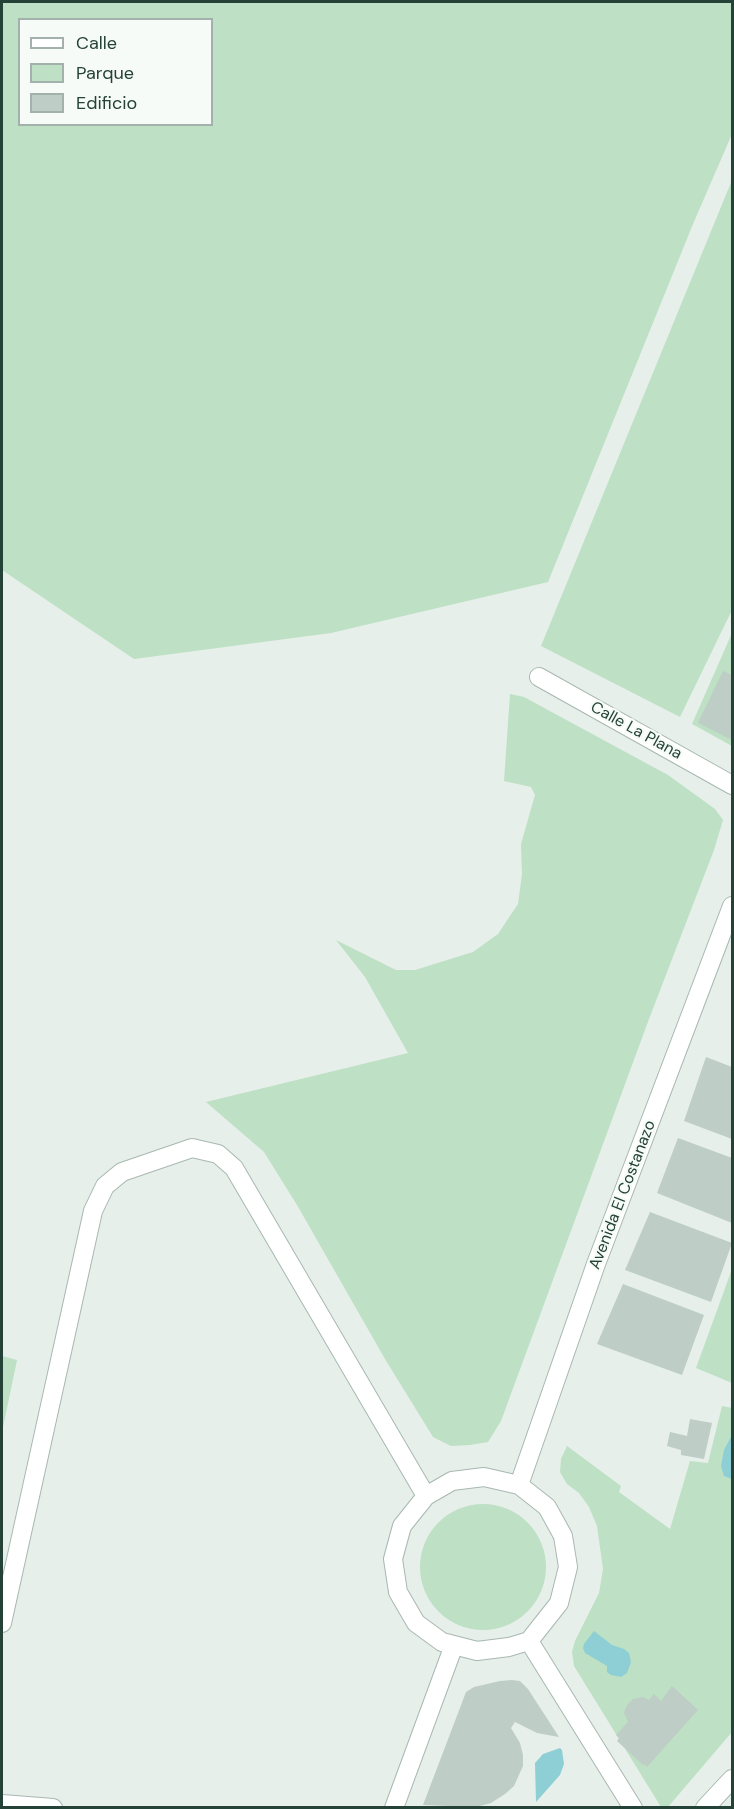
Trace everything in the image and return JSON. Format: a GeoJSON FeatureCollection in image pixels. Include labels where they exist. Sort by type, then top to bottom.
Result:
{"type":"FeatureCollection","features":[{"type":"Feature","properties":{"kind":"street","name":"Calle La Plana"},"geometry":{"type":"LineString","coordinates":[[539,677],[732,784]]}},
{"type":"Feature","properties":{"kind":"street","name":"Avenida El Costanazo"},"geometry":{"type":"LineString","coordinates":[[519,1485],[596,1263],[732,906]]}},
{"type":"Feature","properties":{"kind":"street"},"geometry":{"type":"LineString","coordinates":[[2,1623],[93,1211],[105,1186],[122,1172],[192,1148],[218,1154],[234,1168],[426,1496]]}},
{"type":"Feature","properties":{"kind":"street"},"geometry":{"type":"LineString","coordinates":[[484,1476],[519,1485],[547,1507],[563,1536],[568,1567],[559,1603],[529,1641],[509,1647],[477,1651],[442,1642],[416,1623],[398,1592],[393,1558],[402,1526],[426,1496],[452,1481],[484,1476]]}},
{"type":"Feature","properties":{"kind":"street"},"geometry":{"type":"LineString","coordinates":[[529,1641],[633,1808]]}},
{"type":"Feature","properties":{"kind":"street"},"geometry":{"type":"LineString","coordinates":[[394,1808],[454,1645]]}},
{"type":"Feature","properties":{"kind":"street"},"geometry":{"type":"LineString","coordinates":[[705,1808],[732,1779]]}},
{"type":"Feature","properties":{"kind":"street"},"geometry":{"type":"LineString","coordinates":[[2,1804],[53,1808]]}},
{"type":"Feature","properties":{"kind":"green space"},"geometry":{"type":"Polygon","coordinates":[[[2,2],[732,2],[732,134],[693,224],[548,582],[331,633],[134,659],[2,570],[2,2]]]}},
{"type":"Feature","properties":{"kind":"green space"},"geometry":{"type":"Polygon","coordinates":[[[732,180],[732,610],[680,717],[541,646],[732,180]]]}},
{"type":"Feature","properties":{"kind":"green space"},"geometry":{"type":"Polygon","coordinates":[[[732,633],[732,746],[692,724],[732,633]]]}},
{"type":"Feature","properties":{"kind":"green space"},"geometry":{"type":"Polygon","coordinates":[[[510,694],[524,697],[668,775],[715,809],[723,820],[714,850],[649,1019],[501,1421],[488,1442],[451,1446],[433,1437],[264,1152],[206,1102],[408,1053],[365,977],[336,940],[396,970],[415,970],[473,952],[498,934],[518,904],[522,874],[521,844],[535,795],[531,787],[504,781],[510,694]]]}},
{"type":"Feature","properties":{"kind":"green space"},"geometry":{"type":"Polygon","coordinates":[[[732,1269],[732,1383],[696,1368],[732,1269]]]}},
{"type":"Feature","properties":{"kind":"green space"},"geometry":{"type":"Polygon","coordinates":[[[2,1356],[17,1360],[2,1432],[2,1356]]]}},
{"type":"Feature","properties":{"kind":"green space"},"geometry":{"type":"Polygon","coordinates":[[[722,1406],[732,1408],[732,1732],[668,1807],[661,1807],[574,1666],[572,1652],[575,1641],[599,1593],[603,1569],[597,1526],[589,1507],[579,1493],[567,1484],[560,1472],[561,1459],[567,1446],[621,1486],[619,1492],[670,1529],[690,1461],[708,1463],[722,1406]]]}},
{"type":"Feature","properties":{"kind":"green space"},"geometry":{"type":"Polygon","coordinates":[[[483,1504],[507,1509],[527,1523],[541,1543],[546,1567],[541,1591],[527,1611],[507,1625],[483,1630],[459,1625],[439,1611],[425,1591],[420,1567],[425,1543],[439,1523],[459,1509],[483,1504]]]}},
{"type":"Feature","properties":{"kind":"water"},"geometry":{"type":"Polygon","coordinates":[[[732,1435],[732,1479],[724,1476],[721,1466],[724,1450],[732,1435]]]}},
{"type":"Feature","properties":{"kind":"water"},"geometry":{"type":"Polygon","coordinates":[[[594,1631],[612,1645],[629,1653],[631,1662],[627,1673],[621,1677],[611,1675],[607,1672],[607,1666],[585,1653],[584,1644],[594,1631]]]}},
{"type":"Feature","properties":{"kind":"water"},"geometry":{"type":"Polygon","coordinates":[[[560,1748],[564,1764],[560,1775],[536,1802],[535,1763],[543,1754],[560,1748]]]}},
{"type":"Feature","properties":{"kind":"building"},"geometry":{"type":"Polygon","coordinates":[[[723,671],[732,675],[732,740],[698,723],[723,671]]]}},
{"type":"Feature","properties":{"kind":"building"},"geometry":{"type":"Polygon","coordinates":[[[706,1057],[732,1067],[732,1139],[684,1121],[706,1057]]]}},
{"type":"Feature","properties":{"kind":"building"},"geometry":{"type":"Polygon","coordinates":[[[678,1138],[732,1158],[732,1223],[657,1193],[678,1138]]]}},
{"type":"Feature","properties":{"kind":"building"},"geometry":{"type":"Polygon","coordinates":[[[650,1212],[732,1243],[711,1302],[625,1270],[650,1212]]]}},
{"type":"Feature","properties":{"kind":"building"},"geometry":{"type":"Polygon","coordinates":[[[623,1284],[704,1315],[682,1375],[597,1344],[623,1284]]]}},
{"type":"Feature","properties":{"kind":"building"},"geometry":{"type":"Polygon","coordinates":[[[690,1419],[712,1423],[704,1459],[681,1455],[681,1450],[667,1446],[670,1432],[687,1436],[690,1419]]]}},
{"type":"Feature","properties":{"kind":"building"},"geometry":{"type":"Polygon","coordinates":[[[512,1680],[520,1681],[528,1689],[559,1737],[537,1733],[515,1722],[511,1728],[520,1743],[523,1766],[514,1786],[491,1803],[476,1807],[423,1805],[466,1692],[474,1687],[512,1680]]]}},
{"type":"Feature","properties":{"kind":"building"},"geometry":{"type":"Polygon","coordinates":[[[672,1686],[698,1710],[647,1767],[617,1741],[619,1738],[616,1735],[628,1722],[624,1713],[627,1705],[633,1699],[643,1697],[649,1700],[654,1694],[661,1701],[672,1686]]]}}]}
